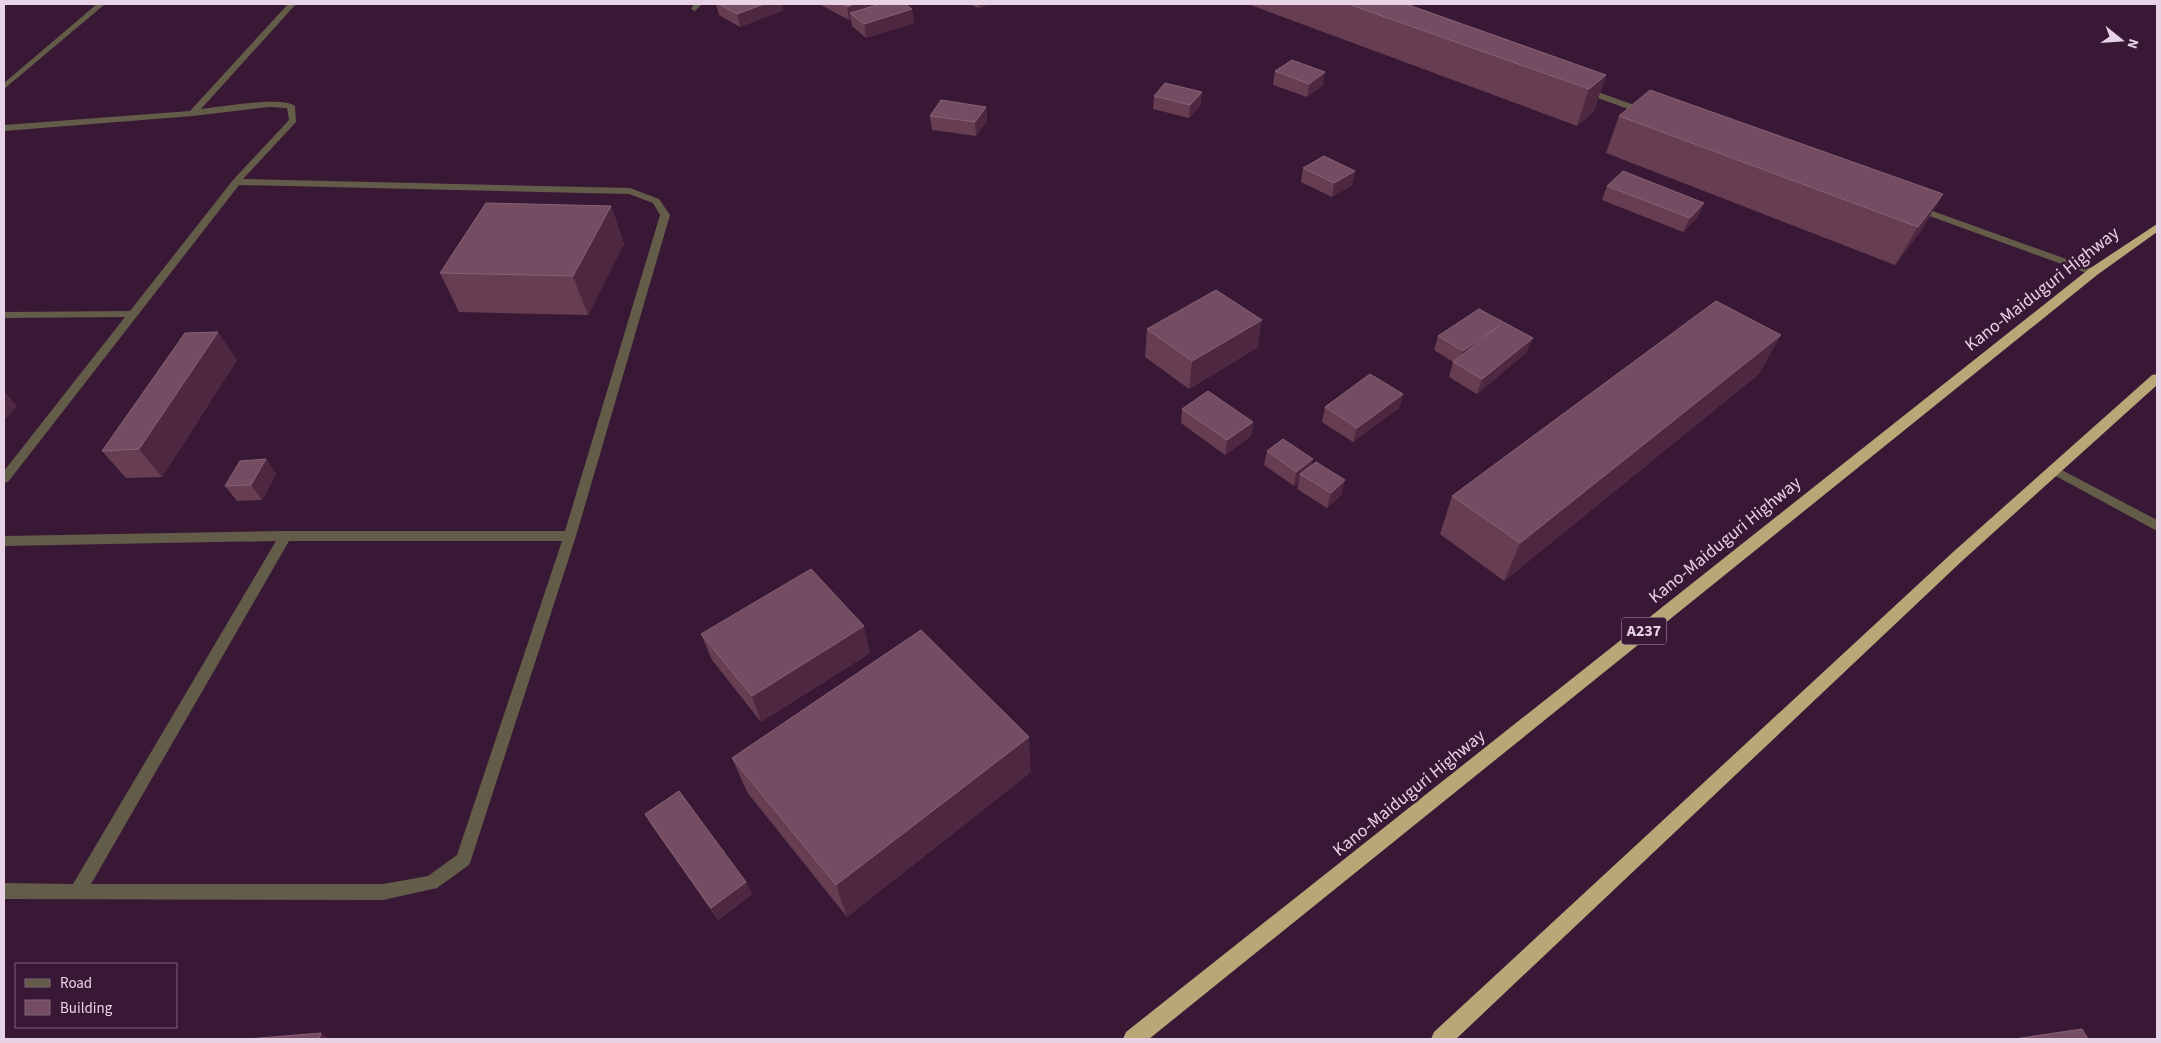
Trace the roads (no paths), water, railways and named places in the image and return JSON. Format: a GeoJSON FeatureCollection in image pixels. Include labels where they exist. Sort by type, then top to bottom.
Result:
{"type":"FeatureCollection","features":[{"type":"Feature","properties":{"kind":"highway","name":"Kano-Maiduguri Highway"},"geometry":{"type":"LineString","coordinates":[[1133,1039],[2092,272],[2157,227]]}},
{"type":"Feature","properties":{"kind":"highway"},"geometry":{"type":"LineString","coordinates":[[1441,1039],[1957,557],[2056,471],[2157,378]]}},
{"type":"Feature","properties":{"kind":"street"},"geometry":{"type":"LineString","coordinates":[[4,87],[101,4]]}},
{"type":"Feature","properties":{"kind":"street"},"geometry":{"type":"LineString","coordinates":[[193,113],[292,4]]}},
{"type":"Feature","properties":{"kind":"street"},"geometry":{"type":"LineString","coordinates":[[1573,86],[1656,116]]}},
{"type":"Feature","properties":{"kind":"street"},"geometry":{"type":"LineString","coordinates":[[4,128],[193,113],[269,104],[291,106],[293,120],[236,182],[4,479]]}},
{"type":"Feature","properties":{"kind":"street"},"geometry":{"type":"LineString","coordinates":[[4,891],[383,892],[431,883],[463,860],[570,536],[665,216],[656,201],[630,191],[236,182]]}},
{"type":"Feature","properties":{"kind":"street"},"geometry":{"type":"LineString","coordinates":[[1908,205],[2092,272]]}},
{"type":"Feature","properties":{"kind":"street"},"geometry":{"type":"LineString","coordinates":[[4,315],[133,314]]}},
{"type":"Feature","properties":{"kind":"street"},"geometry":{"type":"LineString","coordinates":[[2056,471],[2157,526]]}},
{"type":"Feature","properties":{"kind":"street"},"geometry":{"type":"LineString","coordinates":[[4,541],[285,536],[570,536]]}},
{"type":"Feature","properties":{"kind":"street"},"geometry":{"type":"LineString","coordinates":[[77,892],[285,536]]}}]}
